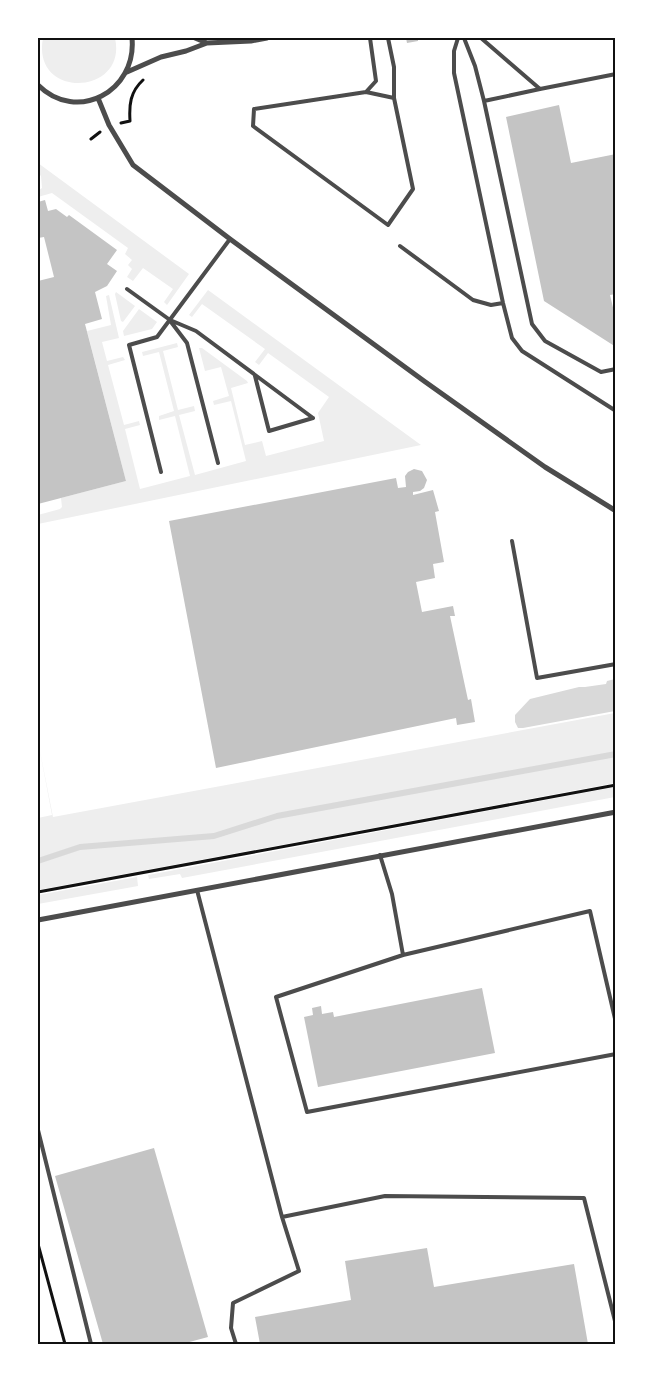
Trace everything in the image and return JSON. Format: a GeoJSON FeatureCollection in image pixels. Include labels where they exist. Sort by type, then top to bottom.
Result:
{"type":"FeatureCollection","features":[{"type":"Feature","properties":{"kind":"street"},"geometry":{"type":"LineString","coordinates":[[39,88],[69,101],[88,101],[98,98],[109,92],[127,72],[133,47],[132,38]]}},
{"type":"Feature","properties":{"kind":"street"},"geometry":{"type":"LineString","coordinates":[[195,38],[207,43]]}},
{"type":"Feature","properties":{"kind":"street"},"geometry":{"type":"LineString","coordinates":[[127,72],[161,57],[186,51],[207,43],[251,41],[267,38]]}},
{"type":"Feature","properties":{"kind":"street"},"geometry":{"type":"LineString","coordinates":[[98,98],[110,125],[133,165],[230,239],[545,467],[616,511]]}},
{"type":"Feature","properties":{"kind":"street"},"geometry":{"type":"LineString","coordinates":[[38,920],[616,812]]}},
{"type":"Feature","properties":{"kind":"lane"},"geometry":{"type":"LineString","coordinates":[[366,92],[376,81],[370,38]]}},
{"type":"Feature","properties":{"kind":"lane"},"geometry":{"type":"LineString","coordinates":[[388,38],[394,67],[394,98],[413,189],[388,225],[253,126],[254,109],[366,92],[394,98]]}},
{"type":"Feature","properties":{"kind":"lane"},"geometry":{"type":"LineString","coordinates":[[458,38],[454,51],[454,73],[512,338],[522,351],[616,411]]}},
{"type":"Feature","properties":{"kind":"lane"},"geometry":{"type":"LineString","coordinates":[[464,38],[475,66],[484,101],[532,324],[546,341],[600,372],[616,369]]}},
{"type":"Feature","properties":{"kind":"lane"},"geometry":{"type":"LineString","coordinates":[[481,38],[540,89]]}},
{"type":"Feature","properties":{"kind":"lane"},"geometry":{"type":"LineString","coordinates":[[484,101],[616,74]]}},
{"type":"Feature","properties":{"kind":"lane"},"geometry":{"type":"LineString","coordinates":[[161,472],[129,345],[157,337],[230,239]]}},
{"type":"Feature","properties":{"kind":"lane"},"geometry":{"type":"LineString","coordinates":[[400,246],[474,300],[491,305],[503,303]]}},
{"type":"Feature","properties":{"kind":"lane"},"geometry":{"type":"LineString","coordinates":[[127,289],[170,320],[196,331],[313,418],[269,430],[255,375]]}},
{"type":"Feature","properties":{"kind":"lane"},"geometry":{"type":"LineString","coordinates":[[170,320],[187,343],[218,464]]}},
{"type":"Feature","properties":{"kind":"lane"},"geometry":{"type":"LineString","coordinates":[[512,541],[537,678],[616,664]]}},
{"type":"Feature","properties":{"kind":"lane"},"geometry":{"type":"LineString","coordinates":[[380,855],[392,894],[404,955]]}},
{"type":"Feature","properties":{"kind":"lane"},"geometry":{"type":"LineString","coordinates":[[197,890],[282,1216],[299,1271],[233,1303],[231,1328],[236,1344]]}},
{"type":"Feature","properties":{"kind":"lane"},"geometry":{"type":"LineString","coordinates":[[616,1023],[590,911],[404,955],[276,997],[306,1112],[616,1054]]}},
{"type":"Feature","properties":{"kind":"lane"},"geometry":{"type":"LineString","coordinates":[[38,1130],[91,1344]]}},
{"type":"Feature","properties":{"kind":"lane"},"geometry":{"type":"LineString","coordinates":[[282,1216],[384,1196],[584,1198],[616,1325]]}},
{"type":"Feature","properties":{"kind":"path"},"geometry":{"type":"LineString","coordinates":[[91,140],[110,125],[130,121],[129,104],[135,88],[148,75]]}},
{"type":"Feature","properties":{"kind":"path"},"geometry":{"type":"LineString","coordinates":[[38,892],[616,785]]}},
{"type":"Feature","properties":{"kind":"path"},"geometry":{"type":"LineString","coordinates":[[38,1244],[65,1344]]}},
{"type":"Feature","properties":{"kind":"shaded area"},"geometry":{"type":"Polygon","coordinates":[[[43,38],[115,38],[115,57],[108,71],[95,80],[79,83],[64,81],[51,72],[43,58],[43,38]]]}},
{"type":"Feature","properties":{"kind":"shaded area"},"geometry":{"type":"Polygon","coordinates":[[[38,163],[189,274],[167,305],[164,302],[173,289],[143,268],[133,281],[127,277],[132,269],[128,265],[132,260],[125,254],[128,248],[52,193],[38,197],[38,191],[42,188],[41,176],[38,173],[38,163]]]}},
{"type":"Feature","properties":{"kind":"shaded area"},"geometry":{"type":"Polygon","coordinates":[[[208,290],[421,445],[38,524],[38,515],[62,507],[61,498],[126,481],[87,331],[111,325],[106,296],[109,295],[119,338],[102,342],[107,361],[123,357],[125,360],[108,365],[124,425],[139,421],[140,425],[125,429],[140,489],[190,476],[175,416],[159,420],[159,416],[174,411],[159,352],[143,356],[142,352],[177,343],[178,347],[163,351],[178,410],[194,406],[195,411],[179,415],[195,475],[246,461],[231,401],[214,405],[213,401],[229,396],[221,367],[205,371],[199,348],[202,348],[248,383],[231,388],[245,445],[262,441],[266,456],[324,441],[318,413],[329,397],[268,353],[259,365],[255,362],[265,349],[202,304],[192,317],[189,315],[208,290]]]}},
{"type":"Feature","properties":{"kind":"shaded area"},"geometry":{"type":"Polygon","coordinates":[[[116,292],[135,306],[123,322],[121,321],[116,292]]]}},
{"type":"Feature","properties":{"kind":"shaded area"},"geometry":{"type":"Polygon","coordinates":[[[139,309],[157,322],[152,329],[124,336],[123,331],[139,309]]]}},
{"type":"Feature","properties":{"kind":"shaded area"},"geometry":{"type":"Polygon","coordinates":[[[615,679],[615,711],[523,728],[518,728],[515,722],[515,715],[530,699],[579,687],[606,684],[607,681],[615,679]]]}},
{"type":"Feature","properties":{"kind":"shaded area"},"geometry":{"type":"Polygon","coordinates":[[[615,713],[615,783],[38,890],[38,818],[52,815],[38,741],[53,817],[615,713]]]}},
{"type":"Feature","properties":{"kind":"shaded area"},"geometry":{"type":"Polygon","coordinates":[[[615,787],[615,797],[182,878],[180,874],[149,879],[148,875],[615,787]]]}},
{"type":"Feature","properties":{"kind":"shaded area"},"geometry":{"type":"Polygon","coordinates":[[[137,877],[138,886],[38,904],[38,895],[137,877]]]}},
{"type":"Feature","properties":{"kind":"building"},"geometry":{"type":"Polygon","coordinates":[[[406,38],[418,38],[418,41],[407,43],[406,38]]]}},
{"type":"Feature","properties":{"kind":"building"},"geometry":{"type":"Polygon","coordinates":[[[559,105],[571,163],[616,154],[616,294],[610,295],[616,320],[616,347],[544,301],[506,117],[559,105]]]}},
{"type":"Feature","properties":{"kind":"building"},"geometry":{"type":"Polygon","coordinates":[[[45,200],[48,211],[56,209],[67,217],[69,215],[117,250],[107,264],[117,271],[107,286],[95,292],[102,319],[85,324],[126,481],[38,504],[38,281],[54,277],[44,237],[38,238],[38,202],[45,200]]]}},
{"type":"Feature","properties":{"kind":"building"},"geometry":{"type":"Polygon","coordinates":[[[414,469],[422,471],[427,480],[424,488],[413,492],[413,495],[433,490],[439,511],[435,512],[444,562],[433,564],[435,578],[416,582],[422,612],[453,606],[455,616],[450,616],[468,700],[471,699],[475,722],[457,725],[456,718],[216,768],[169,521],[396,478],[398,488],[406,487],[405,476],[414,469]]]}},
{"type":"Feature","properties":{"kind":"building"},"geometry":{"type":"Polygon","coordinates":[[[482,988],[495,1053],[318,1087],[304,1017],[313,1015],[312,1008],[321,1006],[322,1014],[333,1012],[334,1017],[482,988]]]}},
{"type":"Feature","properties":{"kind":"building"},"geometry":{"type":"Polygon","coordinates":[[[154,1148],[208,1337],[182,1344],[103,1344],[55,1176],[154,1148]]]}},
{"type":"Feature","properties":{"kind":"building"},"geometry":{"type":"Polygon","coordinates":[[[427,1248],[434,1287],[574,1264],[588,1344],[260,1344],[255,1317],[351,1300],[345,1261],[427,1248]]]}},
{"type":"Feature","properties":{"kind":"waterway"},"geometry":{"type":"LineString","coordinates":[[38,861],[80,847],[214,836],[277,816],[616,754]]}}]}
